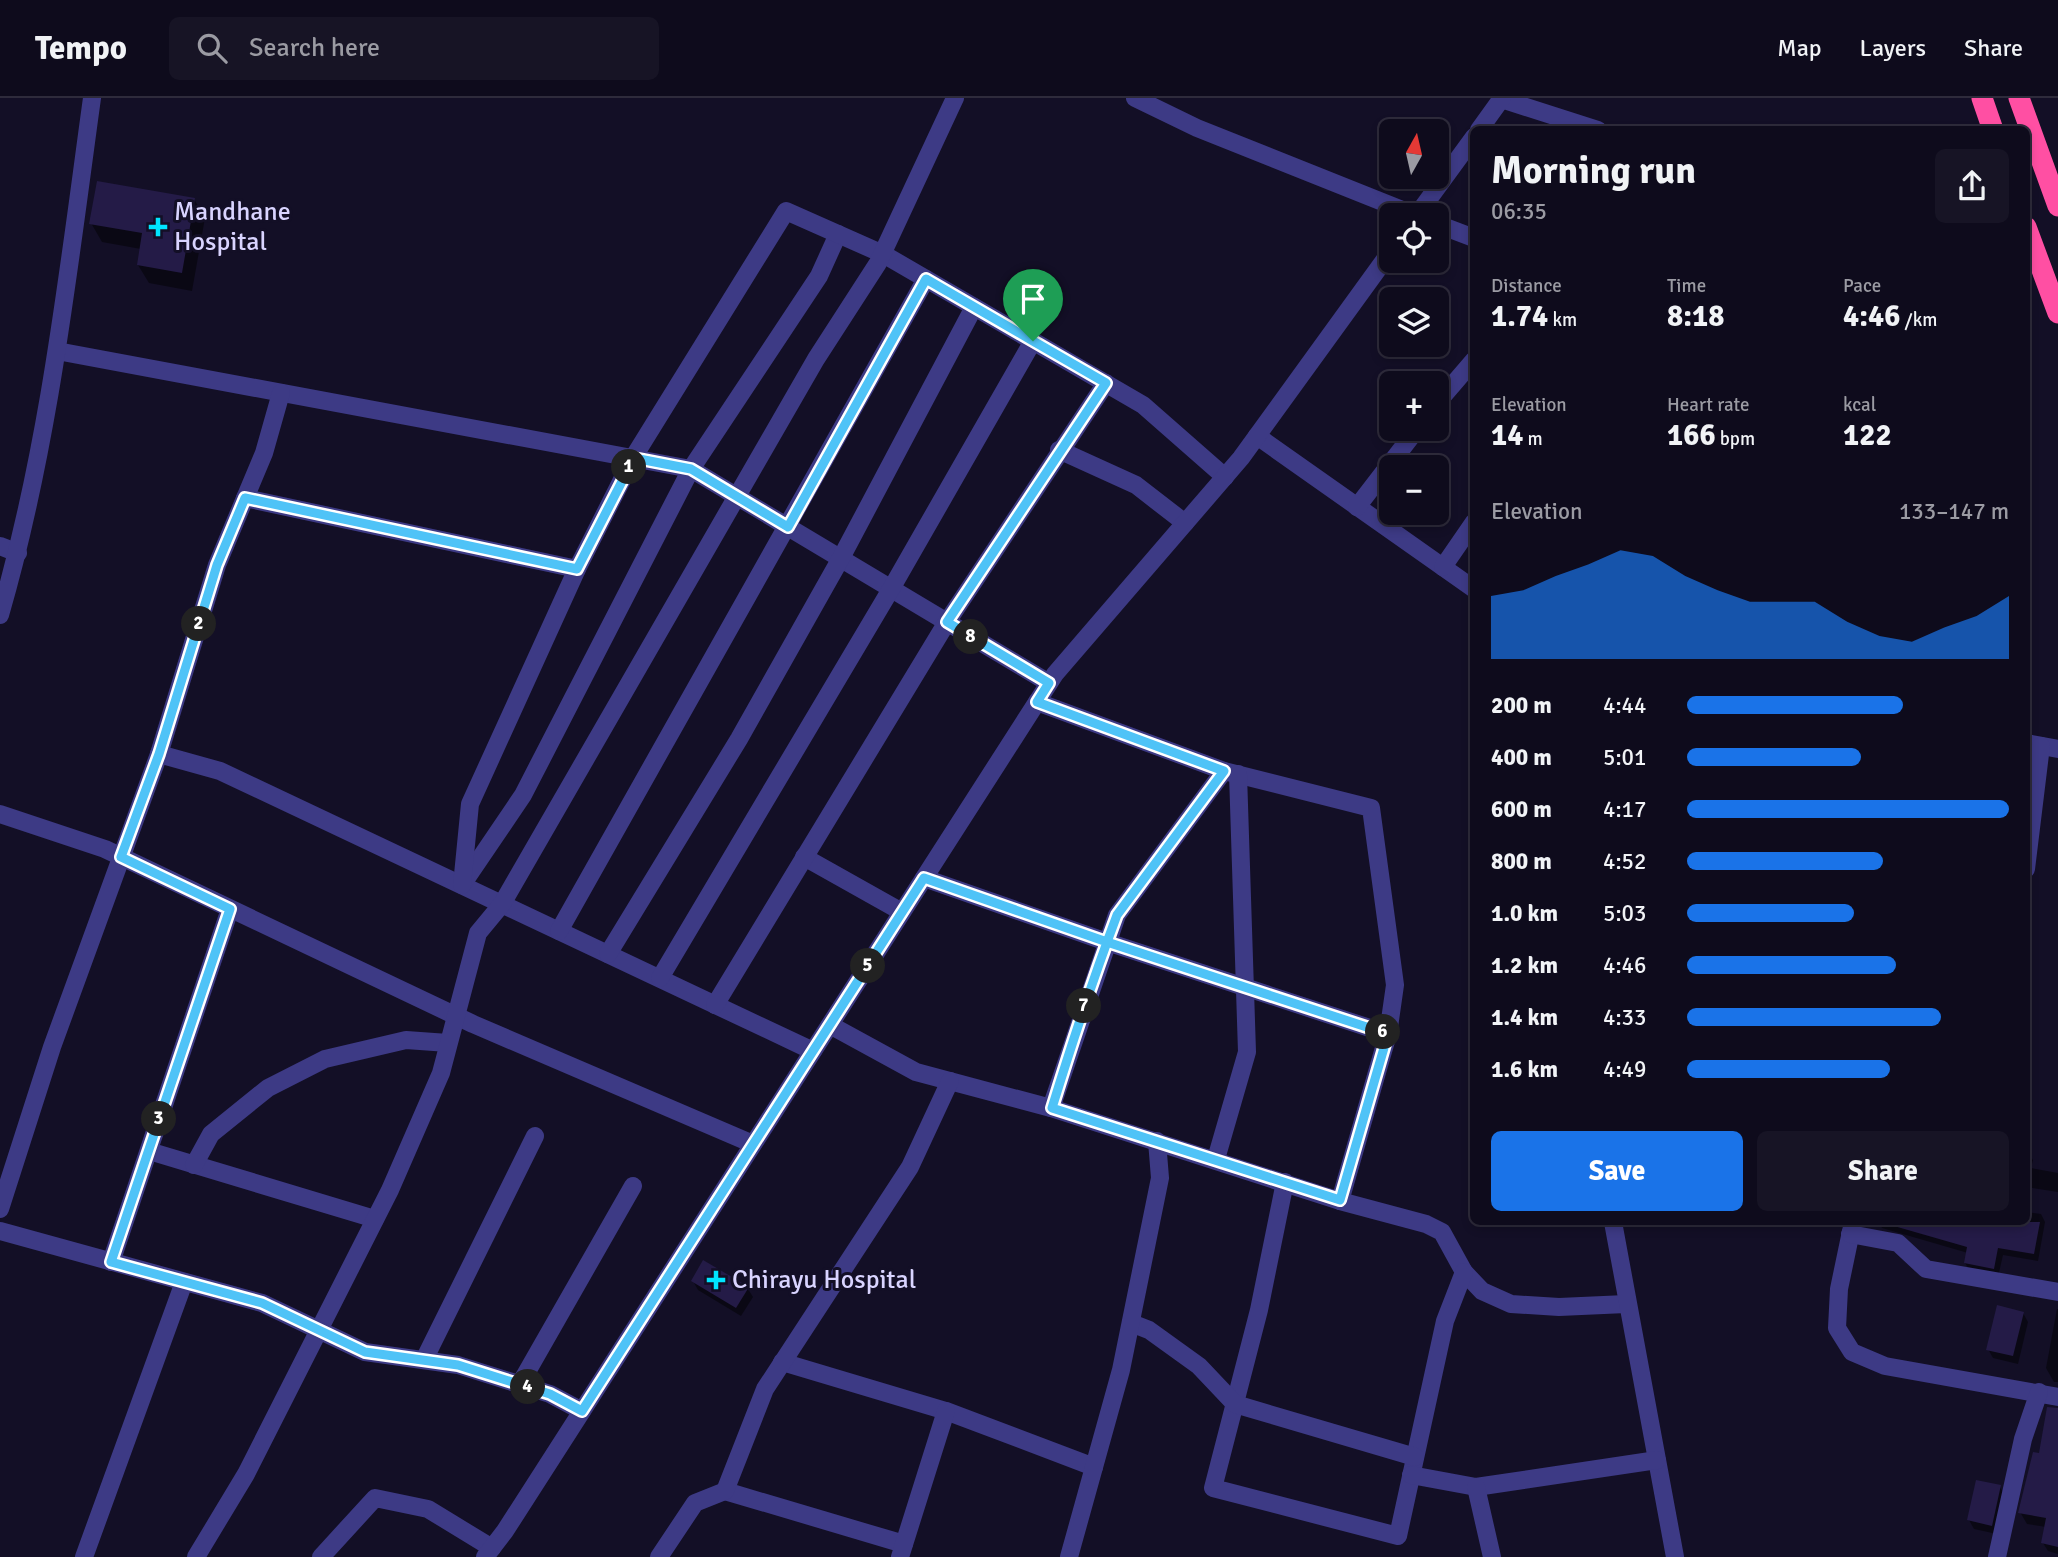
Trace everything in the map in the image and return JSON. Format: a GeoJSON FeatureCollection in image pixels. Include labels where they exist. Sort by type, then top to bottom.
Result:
{"type":"FeatureCollection","features":[{"type":"Feature","properties":{"kind":"highway"},"geometry":{"type":"LineString","coordinates":[[1982,98],[1992,126]]}},
{"type":"Feature","properties":{"kind":"highway"},"geometry":{"type":"LineString","coordinates":[[2019,98],[2029,126]]}},
{"type":"Feature","properties":{"kind":"highway"},"geometry":{"type":"LineString","coordinates":[[2030,128],[2058,206]]}},
{"type":"Feature","properties":{"kind":"highway"},"geometry":{"type":"LineString","coordinates":[[2031,254],[2058,313]]}},
{"type":"Feature","properties":{"kind":"street"},"geometry":{"type":"LineString","coordinates":[[0,615],[18,553],[50,402],[92,98]]}},
{"type":"Feature","properties":{"kind":"street"},"geometry":{"type":"LineString","coordinates":[[197,1557],[246,1474],[375,1219],[441,1073],[454,1015],[478,933],[502,904],[816,359],[883,254],[955,98]]}},
{"type":"Feature","properties":{"kind":"street"},"geometry":{"type":"LineString","coordinates":[[1135,98],[1197,128],[1386,203]]}},
{"type":"Feature","properties":{"kind":"street"},"geometry":{"type":"LineString","coordinates":[[1482,126],[1502,99],[1586,126]]}},
{"type":"Feature","properties":{"kind":"street"},"geometry":{"type":"LineString","coordinates":[[1425,203],[1470,142]]}},
{"type":"Feature","properties":{"kind":"street"},"geometry":{"type":"LineString","coordinates":[[462,885],[470,804],[577,569],[634,458],[786,211],[883,254],[1143,405],[1225,477]]}},
{"type":"Feature","properties":{"kind":"street"},"geometry":{"type":"LineString","coordinates":[[1449,229],[1470,236]]}},
{"type":"Feature","properties":{"kind":"street"},"geometry":{"type":"LineString","coordinates":[[462,885],[523,794],[691,469],[819,276],[838,234]]}},
{"type":"Feature","properties":{"kind":"street"},"geometry":{"type":"LineString","coordinates":[[321,1557],[375,1498],[428,1509],[488,1553],[1049,683],[1225,477],[1379,268]]}},
{"type":"Feature","properties":{"kind":"street"},"geometry":{"type":"LineString","coordinates":[[559,930],[926,279]]}},
{"type":"Feature","properties":{"kind":"street"},"geometry":{"type":"LineString","coordinates":[[608,954],[739,739],[841,558],[974,307]]}},
{"type":"Feature","properties":{"kind":"street"},"geometry":{"type":"LineString","coordinates":[[660,978],[891,589],[1033,341]]}},
{"type":"Feature","properties":{"kind":"street"},"geometry":{"type":"LineString","coordinates":[[57,351],[691,469],[1049,683]]}},
{"type":"Feature","properties":{"kind":"street"},"geometry":{"type":"LineString","coordinates":[[1449,389],[1470,365]]}},
{"type":"Feature","properties":{"kind":"street"},"geometry":{"type":"LineString","coordinates":[[715,1005],[947,622],[1106,383]]}},
{"type":"Feature","properties":{"kind":"street"},"geometry":{"type":"LineString","coordinates":[[0,1209],[52,1046],[159,754],[217,565],[264,453],[281,393]]}},
{"type":"Feature","properties":{"kind":"street"},"geometry":{"type":"LineString","coordinates":[[1257,436],[1470,586]]}},
{"type":"Feature","properties":{"kind":"street"},"geometry":{"type":"LineString","coordinates":[[1357,507],[1408,441]]}},
{"type":"Feature","properties":{"kind":"street"},"geometry":{"type":"LineString","coordinates":[[1059,450],[1136,485],[1185,523]]}},
{"type":"Feature","properties":{"kind":"street"},"geometry":{"type":"LineString","coordinates":[[245,498],[577,569]]}},
{"type":"Feature","properties":{"kind":"street"},"geometry":{"type":"LineString","coordinates":[[1443,567],[1470,528]]}},
{"type":"Feature","properties":{"kind":"street"},"geometry":{"type":"LineString","coordinates":[[0,546],[18,553]]}},
{"type":"Feature","properties":{"kind":"street"},"geometry":{"type":"LineString","coordinates":[[1037,702],[1231,772],[1371,808],[1395,985],[1388,1034],[1340,1200]]}},
{"type":"Feature","properties":{"kind":"street"},"geometry":{"type":"LineString","coordinates":[[2030,838],[2042,746]]}},
{"type":"Feature","properties":{"kind":"street"},"geometry":{"type":"LineString","coordinates":[[159,754],[220,771],[813,1051]]}},
{"type":"Feature","properties":{"kind":"street"},"geometry":{"type":"LineString","coordinates":[[1052,1108],[1117,915],[1231,772]]}},
{"type":"Feature","properties":{"kind":"street"},"geometry":{"type":"LineString","coordinates":[[1216,1159],[1247,1052],[1231,772]]}},
{"type":"Feature","properties":{"kind":"street"},"geometry":{"type":"LineString","coordinates":[[0,814],[121,857],[454,1015],[753,1144]]}},
{"type":"Feature","properties":{"kind":"street"},"geometry":{"type":"LineString","coordinates":[[804,857],[902,912]]}},
{"type":"Feature","properties":{"kind":"street"},"geometry":{"type":"LineString","coordinates":[[924,878],[1107,942],[1388,1034]]}},
{"type":"Feature","properties":{"kind":"street"},"geometry":{"type":"LineString","coordinates":[[111,1262],[230,909]]}},
{"type":"Feature","properties":{"kind":"street"},"geometry":{"type":"LineString","coordinates":[[830,1025],[916,1072],[1052,1108],[1340,1200],[1426,1224],[1442,1232],[1464,1272],[1482,1291],[1511,1304],[1559,1307],[1626,1304]]}},
{"type":"Feature","properties":{"kind":"street"},"geometry":{"type":"LineString","coordinates":[[194,1165],[211,1134],[268,1088],[325,1059],[406,1040],[448,1043]]}},
{"type":"Feature","properties":{"kind":"street"},"geometry":{"type":"LineString","coordinates":[[725,1491],[765,1388],[910,1167],[950,1081]]}},
{"type":"Feature","properties":{"kind":"street"},"geometry":{"type":"LineString","coordinates":[[424,1360],[535,1136]]}},
{"type":"Feature","properties":{"kind":"street"},"geometry":{"type":"LineString","coordinates":[[1069,1557],[1121,1370],[1160,1178],[1157,1141]]}},
{"type":"Feature","properties":{"kind":"street"},"geometry":{"type":"LineString","coordinates":[[149,1151],[375,1219]]}},
{"type":"Feature","properties":{"kind":"street"},"geometry":{"type":"LineString","coordinates":[[1285,1182],[1259,1310],[1213,1488],[1398,1536],[1445,1321],[1464,1272]]}},
{"type":"Feature","properties":{"kind":"street"},"geometry":{"type":"LineString","coordinates":[[520,1384],[633,1186]]}},
{"type":"Feature","properties":{"kind":"street"},"geometry":{"type":"LineString","coordinates":[[1613,1225],[1675,1557]]}},
{"type":"Feature","properties":{"kind":"street"},"geometry":{"type":"LineString","coordinates":[[2058,1292],[1926,1269],[1898,1243],[1851,1228],[1839,1289],[1837,1328],[1852,1352],[1885,1366],[2058,1397]]}},
{"type":"Feature","properties":{"kind":"street"},"geometry":{"type":"LineString","coordinates":[[0,1231],[262,1303],[365,1352],[458,1365],[550,1394],[582,1411]]}},
{"type":"Feature","properties":{"kind":"street"},"geometry":{"type":"LineString","coordinates":[[84,1557],[184,1282]]}},
{"type":"Feature","properties":{"kind":"street"},"geometry":{"type":"LineString","coordinates":[[1130,1323],[1149,1330],[1199,1366],[1235,1404],[1415,1457]]}},
{"type":"Feature","properties":{"kind":"street"},"geometry":{"type":"LineString","coordinates":[[782,1362],[946,1411],[1094,1467]]}},
{"type":"Feature","properties":{"kind":"street"},"geometry":{"type":"LineString","coordinates":[[1997,1557],[2023,1439],[2039,1392]]}},
{"type":"Feature","properties":{"kind":"street"},"geometry":{"type":"LineString","coordinates":[[659,1557],[695,1503],[725,1491],[902,1550],[946,1411]]}},
{"type":"Feature","properties":{"kind":"street"},"geometry":{"type":"LineString","coordinates":[[1411,1475],[1476,1487],[1657,1460]]}},
{"type":"Feature","properties":{"kind":"street"},"geometry":{"type":"LineString","coordinates":[[1476,1487],[1492,1557]]}},
{"type":"Feature","properties":{"kind":"building"},"geometry":{"type":"Polygon","coordinates":[[[97,181],[195,198],[182,273],[137,265],[142,233],[89,224],[97,181]]]}},
{"type":"Feature","properties":{"kind":"building"},"geometry":{"type":"Polygon","coordinates":[[[2030,1222],[2040,1222],[2034,1254],[1998,1248],[1994,1269],[1964,1263],[1967,1247],[1894,1226],[2030,1225],[2030,1222]]]}},
{"type":"Feature","properties":{"kind":"building"},"geometry":{"type":"Polygon","coordinates":[[[703,1260],[749,1287],[736,1308],[691,1281],[703,1260]]]}},
{"type":"Feature","properties":{"kind":"building"},"geometry":{"type":"Polygon","coordinates":[[[1997,1305],[2024,1312],[2013,1356],[1986,1350],[1997,1305]]]}},
{"type":"Feature","properties":{"kind":"building"},"geometry":{"type":"Polygon","coordinates":[[[2047,1407],[2058,1408],[2058,1547],[2041,1543],[2046,1518],[2018,1513],[2033,1452],[2039,1453],[2047,1407]]]}},
{"type":"Feature","properties":{"kind":"building"},"geometry":{"type":"Polygon","coordinates":[[[1976,1480],[2001,1485],[1992,1526],[1967,1520],[1976,1480]]]}},
{"type":"Feature","properties":{"kind":"place","name":"Mandhane Hospital"},"geometry":{"type":"Point","coordinates":[158,227]}},
{"type":"Feature","properties":{"kind":"place","name":"Chirayu Hospital"},"geometry":{"type":"Point","coordinates":[716,1280]}},
{"type":"Feature","properties":{"kind":"route"},"geometry":{"type":"LineString","coordinates":[[1033,341],[926,279],[788,527],[691,469],[634,458],[577,569],[245,498],[217,565],[159,754],[121,857],[230,909],[111,1262],[262,1303],[365,1352],[458,1365],[550,1394],[582,1411],[924,878],[1107,942],[1388,1034],[1340,1200],[1052,1108],[1096,971],[1107,942],[1117,915],[1224,771],[1037,702],[1049,683],[947,622],[1106,383],[1033,341]]}}]}
